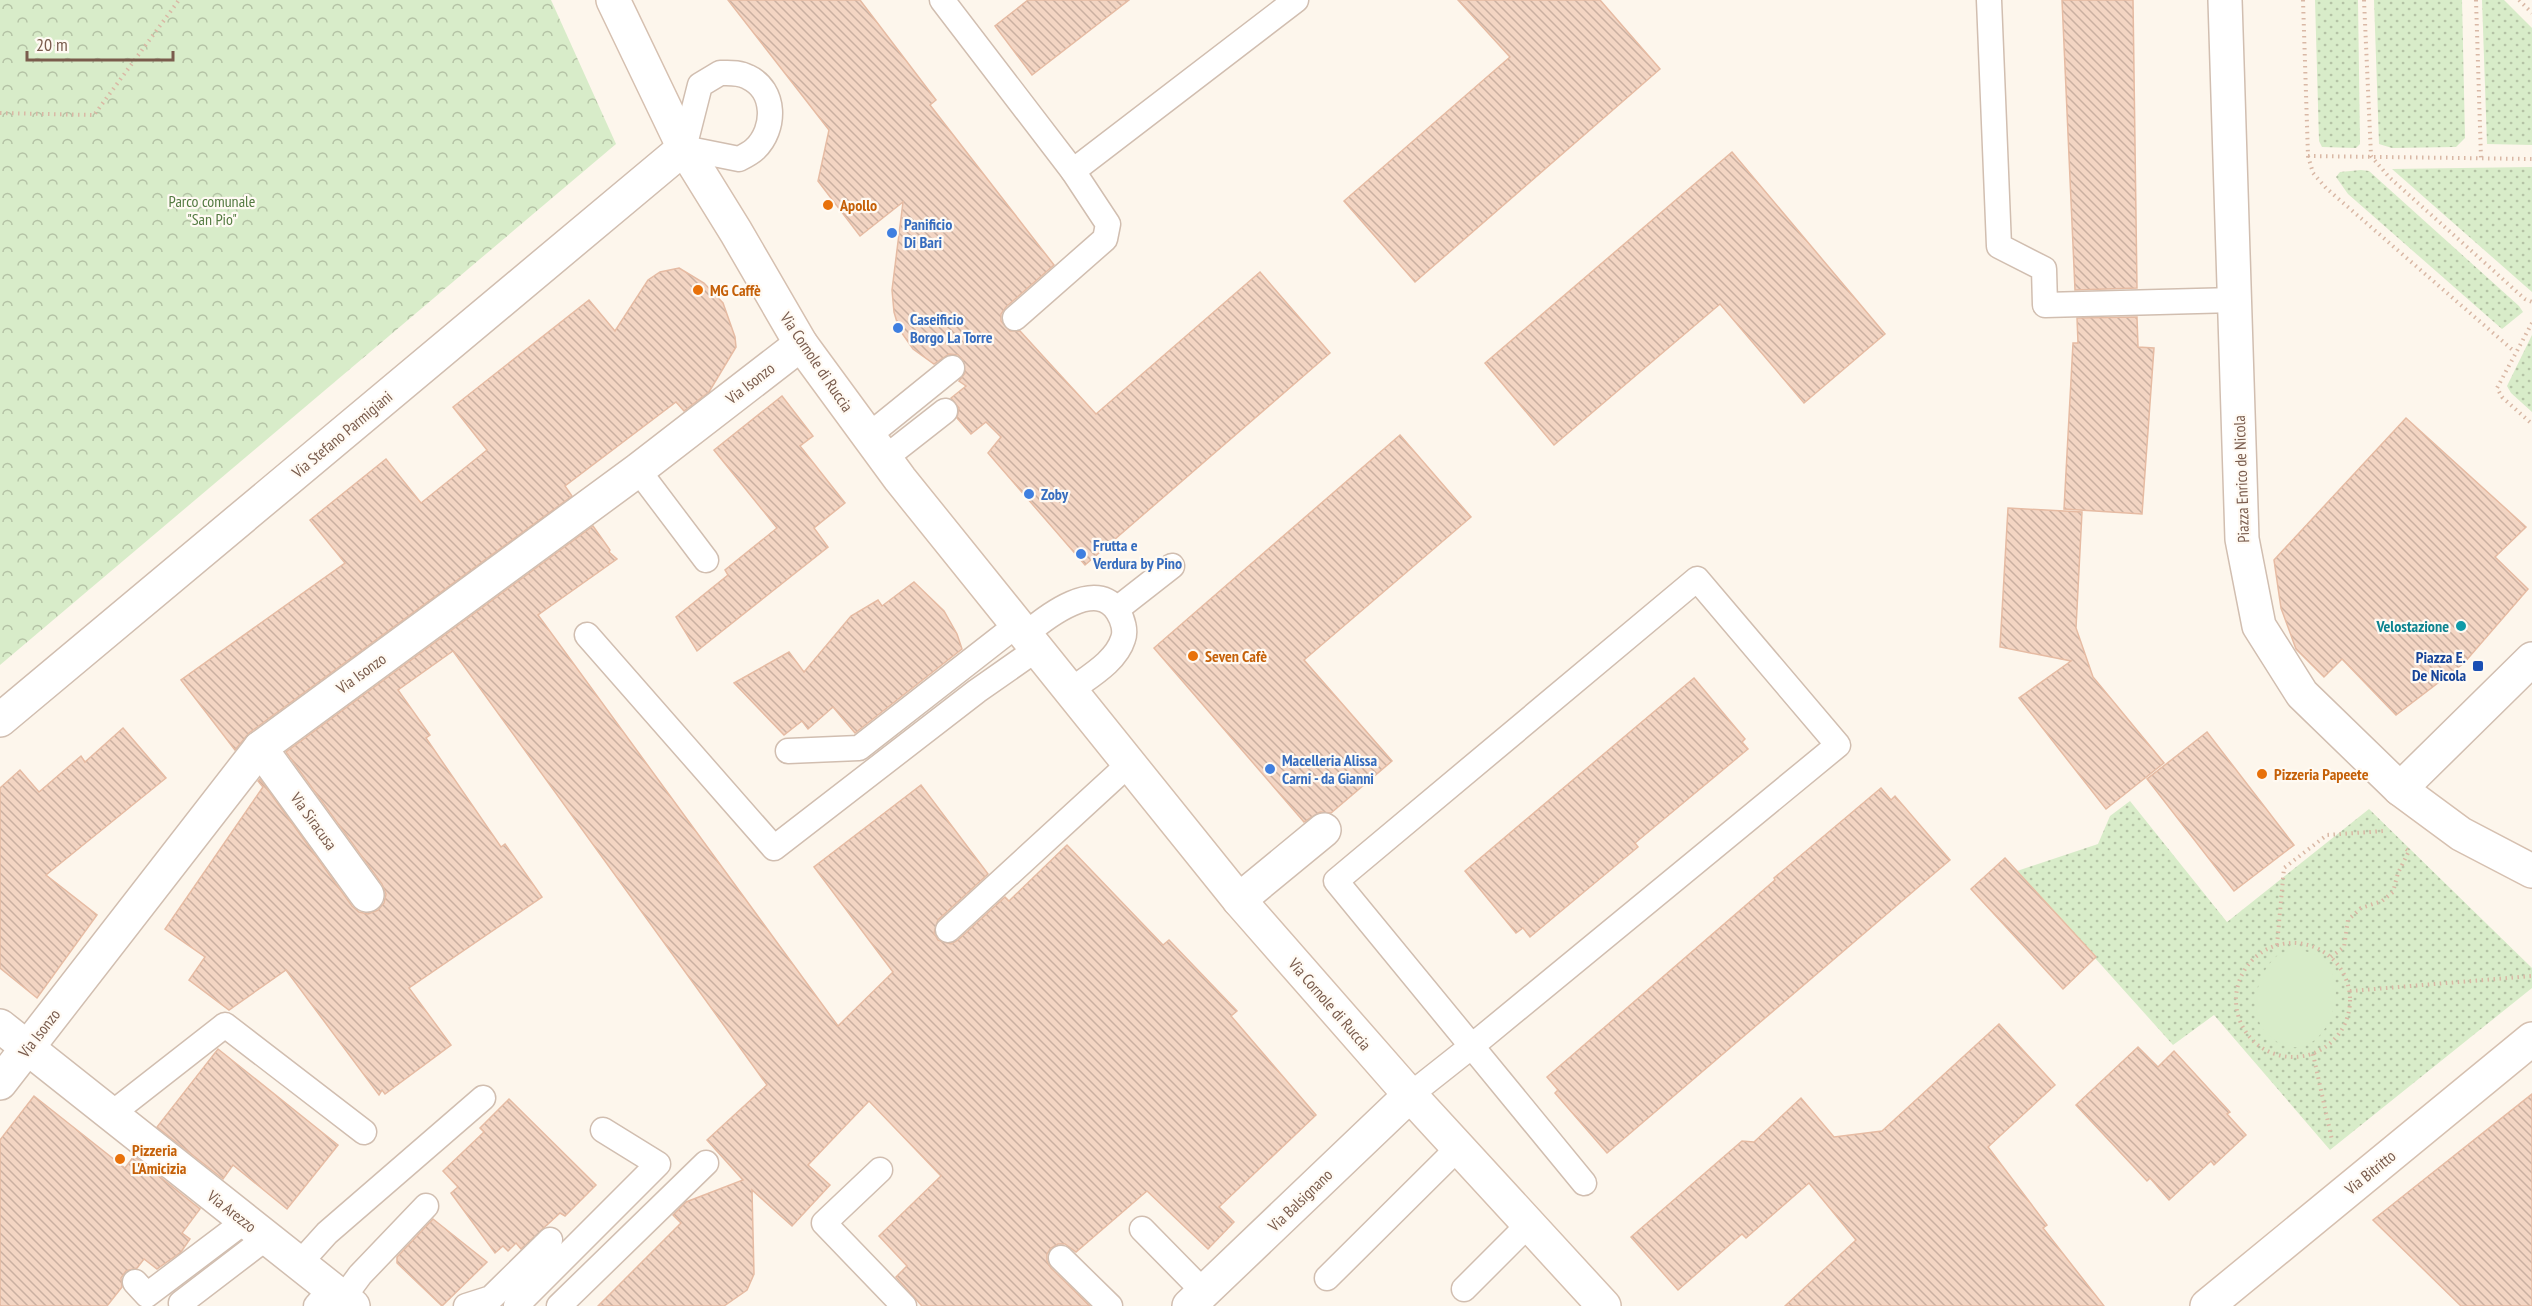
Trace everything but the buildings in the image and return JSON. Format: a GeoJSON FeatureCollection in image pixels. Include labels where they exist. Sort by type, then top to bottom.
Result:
{"type":"FeatureCollection","features":[{"type":"Feature","properties":{"kind":"street","name":"Via Cornole di Ruccia"},"geometry":{"type":"LineString","coordinates":[[613,0],[684,148],[736,231],[801,344],[876,447],[1239,900],[1410,1095],[1604,1306]]}},
{"type":"Feature","properties":{"kind":"street","name":"Piazza Enrico de Nicola"},"geometry":{"type":"LineString","coordinates":[[2225,0],[2242,539],[2259,626],[2302,694],[2400,789],[2462,834],[2532,871]]}},
{"type":"Feature","properties":{"kind":"street","name":"Via Stefano Parmigiani"},"geometry":{"type":"LineString","coordinates":[[0,720],[684,148]]}},
{"type":"Feature","properties":{"kind":"street","name":"Via Isonzo"},"geometry":{"type":"LineString","coordinates":[[0,1083],[260,748],[638,470],[801,344]]}},
{"type":"Feature","properties":{"kind":"street"},"geometry":{"type":"LineString","coordinates":[[2400,789],[2532,659]]}},
{"type":"Feature","properties":{"kind":"street","name":"Via Siracusa"},"geometry":{"type":"LineString","coordinates":[[260,748],[367,895]]}},
{"type":"Feature","properties":{"kind":"street"},"geometry":{"type":"LineString","coordinates":[[1239,900],[1324,830]]}},
{"type":"Feature","properties":{"kind":"street","name":"Via Arezzo"},"geometry":{"type":"LineString","coordinates":[[0,1026],[299,1264],[336,1300]]}},
{"type":"Feature","properties":{"kind":"street","name":"Via Bitritto"},"geometry":{"type":"LineString","coordinates":[[2207,1306],[2532,1039]]}},
{"type":"Feature","properties":{"kind":"street","name":"Via Balsignano"},"geometry":{"type":"LineString","coordinates":[[1197,1299],[1410,1095]]}},
{"type":"Feature","properties":{"kind":"lane"},"geometry":{"type":"LineString","coordinates":[[942,0],[1073,171],[1108,224],[1106,239],[1015,318]]}},
{"type":"Feature","properties":{"kind":"lane"},"geometry":{"type":"LineString","coordinates":[[1073,171],[1296,0]]}},
{"type":"Feature","properties":{"kind":"lane"},"geometry":{"type":"LineString","coordinates":[[1989,0],[1999,246],[2044,269],[2045,305],[2235,300]]}},
{"type":"Feature","properties":{"kind":"lane"},"geometry":{"type":"LineString","coordinates":[[720,73],[738,73],[751,78],[765,93],[771,113],[769,127],[755,150],[740,159],[684,148],[700,85],[720,73]]}},
{"type":"Feature","properties":{"kind":"lane"},"geometry":{"type":"LineString","coordinates":[[876,447],[952,368]]}},
{"type":"Feature","properties":{"kind":"lane"},"geometry":{"type":"LineString","coordinates":[[876,447],[945,411]]}},
{"type":"Feature","properties":{"kind":"lane"},"geometry":{"type":"LineString","coordinates":[[638,470],[706,560]]}},
{"type":"Feature","properties":{"kind":"lane"},"geometry":{"type":"LineString","coordinates":[[1117,609],[1172,566]]}},
{"type":"Feature","properties":{"kind":"lane"},"geometry":{"type":"LineString","coordinates":[[1410,1095],[1472,1046],[1838,745],[1696,579],[1336,881],[1472,1046],[1584,1183]]}},
{"type":"Feature","properties":{"kind":"lane"},"geometry":{"type":"LineString","coordinates":[[587,635],[774,848],[977,691],[1050,614],[1087,599],[1106,602],[1117,609],[1123,621],[1123,639],[1108,661],[1070,691]]}},
{"type":"Feature","properties":{"kind":"lane"},"geometry":{"type":"LineString","coordinates":[[788,751],[859,748],[1027,636]]}},
{"type":"Feature","properties":{"kind":"lane"},"geometry":{"type":"LineString","coordinates":[[948,930],[1129,764]]}},
{"type":"Feature","properties":{"kind":"lane"},"geometry":{"type":"LineString","coordinates":[[110,1115],[225,1025],[364,1132]]}},
{"type":"Feature","properties":{"kind":"lane"},"geometry":{"type":"LineString","coordinates":[[299,1264],[327,1233],[483,1098]]}},
{"type":"Feature","properties":{"kind":"lane"},"geometry":{"type":"LineString","coordinates":[[516,1306],[658,1164],[603,1130]]}},
{"type":"Feature","properties":{"kind":"lane"},"geometry":{"type":"LineString","coordinates":[[1327,1278],[1458,1148]]}},
{"type":"Feature","properties":{"kind":"lane"},"geometry":{"type":"LineString","coordinates":[[560,1306],[706,1163]]}},
{"type":"Feature","properties":{"kind":"lane"},"geometry":{"type":"LineString","coordinates":[[880,1170],[824,1222],[904,1306]]}},
{"type":"Feature","properties":{"kind":"lane"},"geometry":{"type":"LineString","coordinates":[[336,1300],[426,1206]]}},
{"type":"Feature","properties":{"kind":"lane"},"geometry":{"type":"LineString","coordinates":[[1464,1288],[1529,1224]]}},
{"type":"Feature","properties":{"kind":"lane"},"geometry":{"type":"LineString","coordinates":[[1142,1228],[1197,1299]]}},
{"type":"Feature","properties":{"kind":"lane"},"geometry":{"type":"LineString","coordinates":[[135,1282],[147,1295],[255,1230]]}},
{"type":"Feature","properties":{"kind":"lane"},"geometry":{"type":"LineString","coordinates":[[182,1303],[255,1230]]}},
{"type":"Feature","properties":{"kind":"lane"},"geometry":{"type":"LineString","coordinates":[[466,1306],[491,1298],[550,1240]]}},
{"type":"Feature","properties":{"kind":"lane"},"geometry":{"type":"LineString","coordinates":[[1061,1258],[1110,1306]]}},
{"type":"Feature","properties":{"kind":"path"},"geometry":{"type":"LineString","coordinates":[[0,112],[94,115],[179,0]]}},
{"type":"Feature","properties":{"kind":"path"},"geometry":{"type":"LineString","coordinates":[[2303,0],[2308,156],[2313,174],[2326,188],[2515,352]]}},
{"type":"Feature","properties":{"kind":"path"},"geometry":{"type":"LineString","coordinates":[[2364,0],[2371,156],[2389,177],[2532,302]]}},
{"type":"Feature","properties":{"kind":"path"},"geometry":{"type":"LineString","coordinates":[[2476,0],[2481,159]]}},
{"type":"Feature","properties":{"kind":"path"},"geometry":{"type":"LineString","coordinates":[[2519,0],[2532,13]]}},
{"type":"Feature","properties":{"kind":"path"},"geometry":{"type":"LineString","coordinates":[[2308,156],[2532,159]]}},
{"type":"Feature","properties":{"kind":"path"},"geometry":{"type":"LineString","coordinates":[[2532,322],[2497,388],[2502,397],[2532,424]]}},
{"type":"Feature","properties":{"kind":"path"},"geometry":{"type":"LineString","coordinates":[[2277,945],[2284,868],[2327,835],[2385,831]]}},
{"type":"Feature","properties":{"kind":"path"},"geometry":{"type":"LineString","coordinates":[[2331,957],[2344,947],[2348,920],[2361,908],[2382,902],[2393,892],[2398,873],[2409,851],[2401,844]]}},
{"type":"Feature","properties":{"kind":"path"},"geometry":{"type":"LineString","coordinates":[[2296,942],[2315,946],[2331,957],[2344,972],[2350,991],[2350,1011],[2343,1029],[2331,1044],[2313,1054],[2295,1058],[2277,1055],[2260,1048],[2247,1034],[2238,1018],[2236,1000],[2238,982],[2260,952],[2277,945],[2296,942]]}},
{"type":"Feature","properties":{"kind":"path"},"geometry":{"type":"LineString","coordinates":[[2350,991],[2532,976]]}},
{"type":"Feature","properties":{"kind":"path"},"geometry":{"type":"LineString","coordinates":[[2313,1054],[2332,1140]]}},
{"type":"Feature","properties":{"kind":"green space","name":"Parco comunale \"San Pio\""},"geometry":{"type":"Polygon","coordinates":[[[0,0],[551,0],[616,144],[0,665],[0,0]]]}},
{"type":"Feature","properties":{"kind":"green space"},"geometry":{"type":"Polygon","coordinates":[[[2315,0],[2358,0],[2360,144],[2356,148],[2322,147],[2319,141],[2315,0]]]}},
{"type":"Feature","properties":{"kind":"green space"},"geometry":{"type":"Polygon","coordinates":[[[2374,0],[2462,0],[2465,138],[2456,147],[2392,148],[2379,144],[2374,0]]]}},
{"type":"Feature","properties":{"kind":"green space"},"geometry":{"type":"Polygon","coordinates":[[[2482,0],[2504,0],[2532,28],[2532,145],[2487,144],[2482,0]]]}},
{"type":"Feature","properties":{"kind":"green space"},"geometry":{"type":"Polygon","coordinates":[[[2532,167],[2532,292],[2392,169],[2532,167]]]}},
{"type":"Feature","properties":{"kind":"green space"},"geometry":{"type":"Polygon","coordinates":[[[2369,171],[2523,312],[2502,329],[2348,194],[2336,177],[2340,172],[2369,171]]]}},
{"type":"Feature","properties":{"kind":"green space"},"geometry":{"type":"Polygon","coordinates":[[[2532,335],[2532,412],[2511,393],[2507,386],[2532,335]]]}},
{"type":"Feature","properties":{"kind":"green space"},"geometry":{"type":"Polygon","coordinates":[[[2130,801],[2227,922],[2369,809],[2532,968],[2532,988],[2330,1150],[2214,1015],[2173,1045],[2017,871],[2098,844],[2110,816],[2130,801]]]}},
{"type":"Feature","properties":{"kind":"green space"},"geometry":{"type":"Polygon","coordinates":[[[2295,949],[2313,954],[2328,965],[2334,978],[2336,993],[2334,1008],[2320,1035],[2309,1044],[2296,1047],[2281,1044],[2267,1034],[2261,1026],[2256,1008],[2258,988],[2265,970],[2278,955],[2295,949]]]}},
{"type":"Feature","properties":{"kind":"place","name":"Apollo"},"geometry":{"type":"Point","coordinates":[828,205]}},
{"type":"Feature","properties":{"kind":"place","name":"Panificio Di Bari"},"geometry":{"type":"Point","coordinates":[892,233]}},
{"type":"Feature","properties":{"kind":"place","name":"MG Caffè"},"geometry":{"type":"Point","coordinates":[698,290]}},
{"type":"Feature","properties":{"kind":"place","name":"Caseificio Borgo La Torre"},"geometry":{"type":"Point","coordinates":[898,328]}},
{"type":"Feature","properties":{"kind":"place","name":"Zoby"},"geometry":{"type":"Point","coordinates":[1029,494]}},
{"type":"Feature","properties":{"kind":"place","name":"Frutta e Verdura by Pino"},"geometry":{"type":"Point","coordinates":[1081,554]}},
{"type":"Feature","properties":{"kind":"place","name":"Velostazione"},"geometry":{"type":"Point","coordinates":[2461,626]}},
{"type":"Feature","properties":{"kind":"place","name":"Seven Cafè"},"geometry":{"type":"Point","coordinates":[1193,656]}},
{"type":"Feature","properties":{"kind":"place","name":"Piazza E. De Nicola"},"geometry":{"type":"Point","coordinates":[2478,666]}},
{"type":"Feature","properties":{"kind":"place","name":"Macelleria Alissa Carni - da Gianni"},"geometry":{"type":"Point","coordinates":[1270,769]}},
{"type":"Feature","properties":{"kind":"place","name":"Pizzeria Papeete"},"geometry":{"type":"Point","coordinates":[2262,774]}},
{"type":"Feature","properties":{"kind":"place","name":"Pizzeria L'Amicizia"},"geometry":{"type":"Point","coordinates":[120,1159]}}]}
